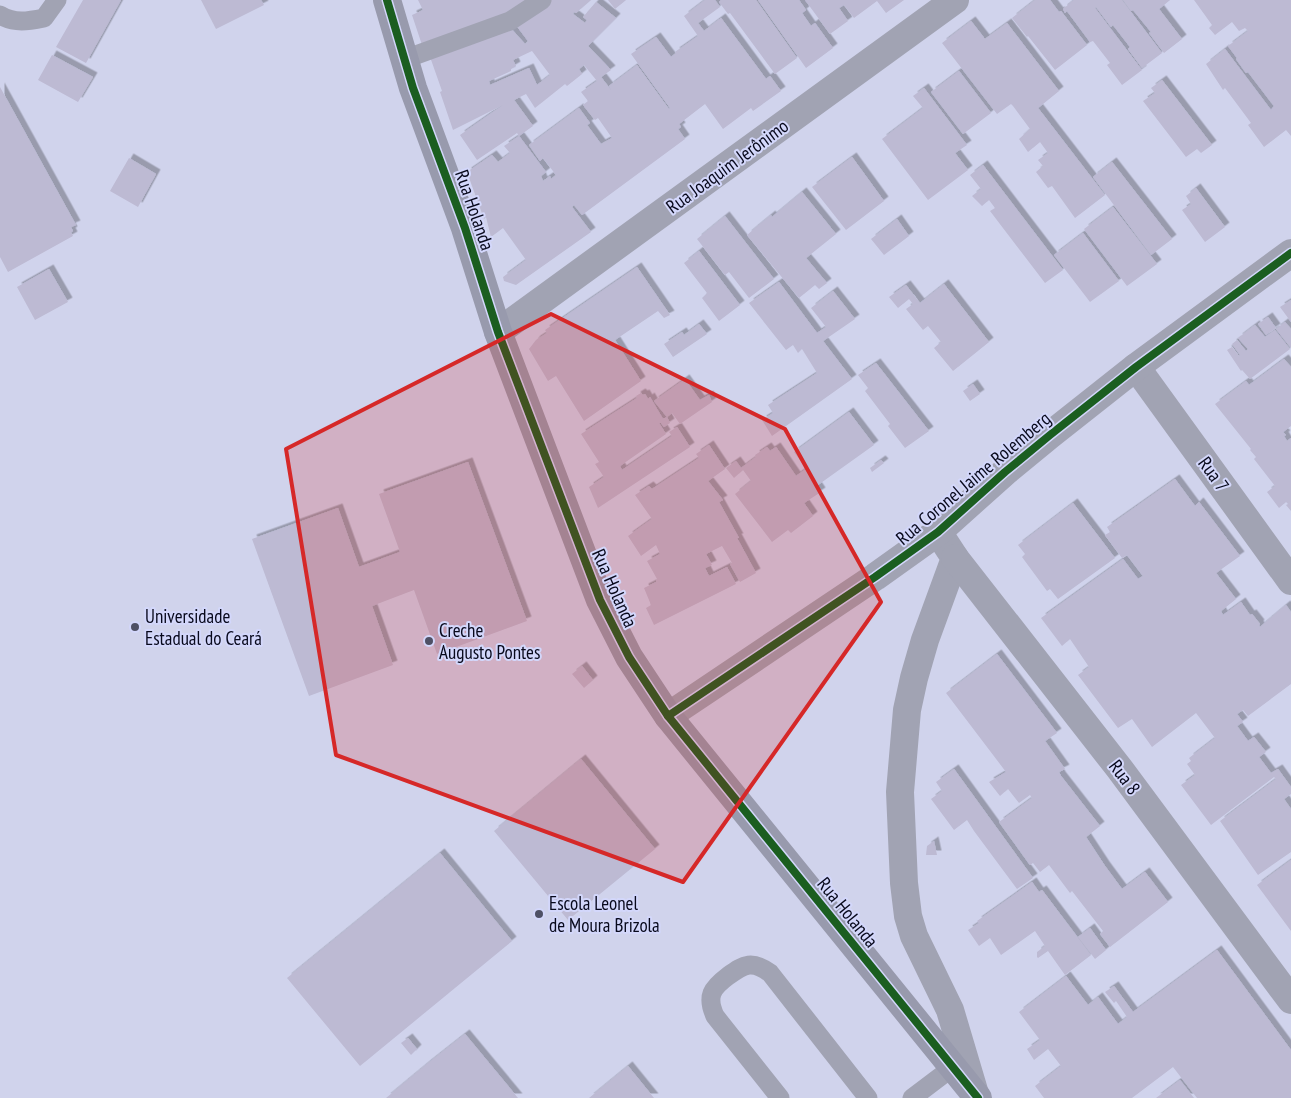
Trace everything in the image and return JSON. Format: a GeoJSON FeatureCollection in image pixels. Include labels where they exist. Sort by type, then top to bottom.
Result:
{"type":"FeatureCollection","features":[{"type":"Feature","properties":{"kind":"street","name":"Rua Holanda"},"geometry":{"type":"LineString","coordinates":[[387,0],[413,88],[465,228],[498,332],[600,600],[629,657],[668,716],[977,1096]]}},
{"type":"Feature","properties":{"kind":"street","name":"Rua Joaquim Jerônimo"},"geometry":{"type":"LineString","coordinates":[[498,332],[955,0]]}},
{"type":"Feature","properties":{"kind":"street","name":"Rua Coronel Jaime Rolemberg"},"geometry":{"type":"LineString","coordinates":[[668,716],[938,532],[1004,472],[1136,367],[1291,253]]}},
{"type":"Feature","properties":{"kind":"street","name":"Rua 7"},"geometry":{"type":"LineString","coordinates":[[1136,367],[1291,581]]}},
{"type":"Feature","properties":{"kind":"street","name":"Rua Coronel Jaime Rolemberg"},"geometry":{"type":"LineString","coordinates":[[938,532],[955,558]]}},
{"type":"Feature","properties":{"kind":"street","name":"Rua 8"},"geometry":{"type":"LineString","coordinates":[[955,558],[1119,768],[1291,1000]]}},
{"type":"Feature","properties":{"kind":"street"},"geometry":{"type":"LineString","coordinates":[[955,558],[924,640],[914,678],[907,710],[900,792],[904,883],[912,930],[950,1010],[977,1096]]}},
{"type":"Feature","properties":{"kind":"lane"},"geometry":{"type":"LineString","coordinates":[[0,15],[6,19],[24,22],[44,18],[57,0]]}},
{"type":"Feature","properties":{"kind":"lane"},"geometry":{"type":"LineString","coordinates":[[405,60],[510,21],[542,0]]}},
{"type":"Feature","properties":{"kind":"lane"},"geometry":{"type":"LineString","coordinates":[[780,1098],[715,1016],[710,1006],[711,994],[716,985],[742,966],[762,967],[770,973],[868,1098]]}},
{"type":"Feature","properties":{"kind":"lane"},"geometry":{"type":"LineString","coordinates":[[912,1098],[953,1067]]}},
{"type":"Feature","properties":{"kind":"highlighted area"},"geometry":{"type":"Polygon","coordinates":[[[551,314],[785,429],[881,602],[683,882],[336,755],[286,449],[551,314]]]}},
{"type":"Feature","properties":{"kind":"building"},"geometry":{"type":"Polygon","coordinates":[[[83,0],[121,0],[86,63],[56,47],[83,0]]]}},
{"type":"Feature","properties":{"kind":"building"},"geometry":{"type":"Polygon","coordinates":[[[201,0],[261,0],[264,5],[216,29],[201,0]]]}},
{"type":"Feature","properties":{"kind":"building"},"geometry":{"type":"Polygon","coordinates":[[[418,0],[538,0],[423,48],[412,15],[423,10],[418,0]]]}},
{"type":"Feature","properties":{"kind":"building"},"geometry":{"type":"Polygon","coordinates":[[[549,0],[591,0],[573,14],[585,23],[587,20],[583,17],[596,2],[616,18],[588,46],[611,70],[601,77],[611,90],[609,86],[637,65],[669,109],[631,54],[656,37],[671,57],[698,36],[684,16],[705,0],[715,0],[720,7],[698,23],[704,31],[721,18],[766,79],[770,76],[781,91],[753,111],[751,108],[723,129],[705,104],[679,124],[681,127],[678,129],[685,139],[582,215],[574,205],[572,207],[591,232],[516,285],[504,281],[503,277],[526,260],[503,228],[491,237],[486,217],[484,219],[467,172],[492,155],[498,162],[510,153],[504,146],[519,136],[517,133],[477,160],[460,135],[503,105],[453,130],[429,54],[507,24],[525,44],[528,41],[516,25],[549,0]],[[532,51],[513,60],[516,66],[511,71],[489,81],[490,85],[529,68],[537,85],[550,75],[532,51]],[[584,65],[579,69],[582,74],[567,86],[565,84],[535,108],[526,94],[514,100],[533,126],[519,136],[546,172],[541,176],[543,181],[550,176],[551,179],[556,175],[543,158],[540,161],[529,145],[579,108],[590,123],[587,125],[601,144],[612,138],[598,118],[595,120],[583,105],[588,101],[581,92],[597,81],[584,65]]]}},
{"type":"Feature","properties":{"kind":"building"},"geometry":{"type":"Polygon","coordinates":[[[608,0],[626,0],[615,9],[608,0]]]}},
{"type":"Feature","properties":{"kind":"building"},"geometry":{"type":"Polygon","coordinates":[[[721,0],[756,0],[797,58],[775,74],[730,13],[728,14],[719,2],[721,0]]]}},
{"type":"Feature","properties":{"kind":"building"},"geometry":{"type":"Polygon","coordinates":[[[758,0],[799,0],[806,10],[802,13],[811,26],[815,23],[833,48],[806,68],[758,0]]]}},
{"type":"Feature","properties":{"kind":"building"},"geometry":{"type":"Polygon","coordinates":[[[805,0],[904,0],[886,13],[877,1],[854,18],[844,5],[839,8],[848,21],[830,34],[805,0]]]}},
{"type":"Feature","properties":{"kind":"building"},"geometry":{"type":"Polygon","coordinates":[[[1035,0],[1050,0],[1059,12],[1061,11],[1087,45],[1055,70],[1012,18],[1035,0]]]}},
{"type":"Feature","properties":{"kind":"building"},"geometry":{"type":"Polygon","coordinates":[[[1074,0],[1122,0],[1162,53],[1142,68],[1128,49],[1130,47],[1113,25],[1111,27],[1096,7],[1142,70],[1122,85],[1107,65],[1110,63],[1093,41],[1090,42],[1067,11],[1065,13],[1063,9],[1074,0]]]}},
{"type":"Feature","properties":{"kind":"building"},"geometry":{"type":"Polygon","coordinates":[[[1123,0],[1170,0],[1159,9],[1182,39],[1164,53],[1149,33],[1151,32],[1123,0]]]}},
{"type":"Feature","properties":{"kind":"building"},"geometry":{"type":"Polygon","coordinates":[[[1194,0],[1291,0],[1291,136],[1286,130],[1264,147],[1248,125],[1251,123],[1225,88],[1223,90],[1206,64],[1225,49],[1271,110],[1274,106],[1248,72],[1246,73],[1228,46],[1248,31],[1245,28],[1239,31],[1232,22],[1215,35],[1209,28],[1212,25],[1194,0]]]}},
{"type":"Feature","properties":{"kind":"building"},"geometry":{"type":"Polygon","coordinates":[[[971,21],[985,39],[1007,23],[1059,91],[1038,108],[1105,195],[1075,218],[1052,186],[1048,188],[1036,172],[1043,166],[1038,160],[1048,153],[1040,142],[1028,152],[1019,139],[1030,129],[1013,106],[1011,104],[997,114],[942,43],[971,21]]]}},
{"type":"Feature","properties":{"kind":"building"},"geometry":{"type":"Polygon","coordinates":[[[52,55],[93,77],[78,102],[38,80],[52,55]]]}},
{"type":"Feature","properties":{"kind":"building"},"geometry":{"type":"Polygon","coordinates":[[[959,71],[991,113],[963,134],[931,92],[959,71]]]}},
{"type":"Feature","properties":{"kind":"building"},"geometry":{"type":"Polygon","coordinates":[[[1162,80],[1212,145],[1201,153],[1197,149],[1186,157],[1143,101],[1155,93],[1151,88],[1162,80]]]}},
{"type":"Feature","properties":{"kind":"building"},"geometry":{"type":"Polygon","coordinates":[[[0,87],[76,225],[71,227],[73,236],[8,272],[0,257],[0,87]]]}},
{"type":"Feature","properties":{"kind":"building"},"geometry":{"type":"Polygon","coordinates":[[[924,88],[967,145],[955,153],[968,170],[928,200],[882,139],[923,108],[913,96],[924,88]]]}},
{"type":"Feature","properties":{"kind":"building"},"geometry":{"type":"Polygon","coordinates":[[[852,157],[884,201],[846,230],[812,187],[852,157]]]}},
{"type":"Feature","properties":{"kind":"building"},"geometry":{"type":"Polygon","coordinates":[[[129,158],[156,174],[138,207],[110,191],[129,158]]]}},
{"type":"Feature","properties":{"kind":"building"},"geometry":{"type":"Polygon","coordinates":[[[1112,162],[1172,239],[1151,255],[1093,177],[1112,162]]]}},
{"type":"Feature","properties":{"kind":"building"},"geometry":{"type":"Polygon","coordinates":[[[983,165],[1063,270],[1045,283],[990,211],[995,208],[989,200],[982,206],[972,196],[981,189],[970,175],[983,165]]]}},
{"type":"Feature","properties":{"kind":"building"},"geometry":{"type":"Polygon","coordinates":[[[1196,188],[1225,227],[1205,242],[1182,210],[1191,204],[1186,196],[1196,188]]]}},
{"type":"Feature","properties":{"kind":"building"},"geometry":{"type":"Polygon","coordinates":[[[802,192],[836,234],[806,258],[827,283],[819,289],[815,285],[799,298],[747,235],[802,192]]]}},
{"type":"Feature","properties":{"kind":"building"},"geometry":{"type":"Polygon","coordinates":[[[1113,207],[1157,264],[1127,286],[1084,229],[1113,207]]]}},
{"type":"Feature","properties":{"kind":"building"},"geometry":{"type":"Polygon","coordinates":[[[725,216],[774,279],[749,298],[729,272],[725,275],[697,239],[725,216]]]}},
{"type":"Feature","properties":{"kind":"building"},"geometry":{"type":"Polygon","coordinates":[[[897,219],[909,236],[884,255],[871,239],[897,219]]]}},
{"type":"Feature","properties":{"kind":"building"},"geometry":{"type":"Polygon","coordinates":[[[1083,233],[1119,281],[1090,302],[1054,255],[1083,233]]]}},
{"type":"Feature","properties":{"kind":"building"},"geometry":{"type":"Polygon","coordinates":[[[699,251],[740,305],[719,321],[702,298],[707,293],[684,263],[699,251]]]}},
{"type":"Feature","properties":{"kind":"building"},"geometry":{"type":"Polygon","coordinates":[[[637,267],[670,315],[664,318],[658,311],[615,340],[641,381],[584,421],[556,376],[548,381],[529,349],[536,340],[547,333],[545,330],[637,267]]]}},
{"type":"Feature","properties":{"kind":"building"},"geometry":{"type":"Polygon","coordinates":[[[49,269],[68,302],[35,320],[17,287],[49,269]]]}},
{"type":"Feature","properties":{"kind":"building"},"geometry":{"type":"Polygon","coordinates":[[[779,282],[817,333],[826,327],[811,308],[833,291],[855,319],[823,341],[852,379],[772,436],[762,420],[773,413],[768,405],[817,373],[802,349],[798,353],[793,345],[786,350],[749,303],[779,282]]]}},
{"type":"Feature","properties":{"kind":"building"},"geometry":{"type":"Polygon","coordinates":[[[944,284],[989,342],[953,371],[934,348],[941,342],[928,326],[923,330],[906,309],[913,304],[909,299],[898,308],[889,297],[906,285],[920,303],[944,284]]]}},
{"type":"Feature","properties":{"kind":"building"},"geometry":{"type":"Polygon","coordinates":[[[1291,300],[1291,322],[1280,307],[1291,300]]]}},
{"type":"Feature","properties":{"kind":"building"},"geometry":{"type":"Polygon","coordinates":[[[1268,317],[1276,328],[1266,335],[1258,324],[1268,317]]]}},
{"type":"Feature","properties":{"kind":"building"},"geometry":{"type":"Polygon","coordinates":[[[1285,322],[1291,329],[1291,348],[1276,329],[1285,322]]]}},
{"type":"Feature","properties":{"kind":"building"},"geometry":{"type":"Polygon","coordinates":[[[699,324],[707,334],[673,357],[664,344],[682,332],[684,335],[699,324]]]}},
{"type":"Feature","properties":{"kind":"building"},"geometry":{"type":"Polygon","coordinates":[[[1255,325],[1265,337],[1275,330],[1290,349],[1250,379],[1241,371],[1227,350],[1232,347],[1240,355],[1232,344],[1237,340],[1246,351],[1248,349],[1238,338],[1255,325]]]}},
{"type":"Feature","properties":{"kind":"building"},"geometry":{"type":"Polygon","coordinates":[[[1284,359],[1291,367],[1291,426],[1283,432],[1286,435],[1284,436],[1287,441],[1291,438],[1291,511],[1286,502],[1279,508],[1267,492],[1275,486],[1254,459],[1256,457],[1251,449],[1215,404],[1246,381],[1249,385],[1284,359]]]}},
{"type":"Feature","properties":{"kind":"building"},"geometry":{"type":"Polygon","coordinates":[[[876,363],[929,431],[905,448],[888,426],[890,424],[865,391],[868,388],[858,375],[876,363]]]}},
{"type":"Feature","properties":{"kind":"building"},"geometry":{"type":"Polygon","coordinates":[[[685,379],[700,400],[709,395],[712,402],[680,424],[672,413],[667,417],[654,401],[685,379]]]}},
{"type":"Feature","properties":{"kind":"building"},"geometry":{"type":"Polygon","coordinates":[[[973,384],[980,394],[970,401],[963,391],[973,384]]]}},
{"type":"Feature","properties":{"kind":"building"},"geometry":{"type":"Polygon","coordinates":[[[641,393],[645,394],[648,399],[650,397],[663,419],[667,417],[670,423],[664,427],[659,423],[666,434],[620,466],[622,470],[672,436],[669,432],[677,427],[690,447],[598,508],[589,487],[604,477],[595,464],[599,462],[581,434],[637,398],[636,396],[641,393]]]}},
{"type":"Feature","properties":{"kind":"building"},"geometry":{"type":"Polygon","coordinates":[[[849,412],[874,445],[818,485],[794,452],[849,412]]]}},
{"type":"Feature","properties":{"kind":"building"},"geometry":{"type":"Polygon","coordinates":[[[709,445],[725,469],[708,481],[723,500],[719,502],[756,573],[740,582],[722,546],[706,554],[712,565],[705,568],[709,576],[727,567],[736,584],[654,625],[646,608],[651,605],[644,588],[656,582],[657,579],[647,561],[660,554],[656,545],[641,556],[628,536],[652,519],[635,495],[649,486],[652,489],[699,458],[696,454],[709,445]]]}},
{"type":"Feature","properties":{"kind":"building"},"geometry":{"type":"Polygon","coordinates":[[[767,447],[770,451],[776,447],[796,476],[806,469],[821,492],[804,503],[813,516],[791,533],[788,530],[772,542],[735,494],[751,481],[743,470],[734,478],[726,468],[736,461],[741,468],[767,447]]]}},
{"type":"Feature","properties":{"kind":"building"},"geometry":{"type":"Polygon","coordinates":[[[881,460],[884,463],[872,472],[870,468],[881,460]]]}},
{"type":"Feature","properties":{"kind":"building"},"geometry":{"type":"Polygon","coordinates":[[[468,462],[527,621],[437,654],[414,590],[372,606],[393,665],[309,696],[252,539],[338,508],[359,567],[400,552],[379,494],[468,462]]]}},
{"type":"Feature","properties":{"kind":"building"},"geometry":{"type":"Polygon","coordinates":[[[1175,479],[1195,506],[1199,502],[1240,556],[1216,573],[1236,599],[1221,611],[1223,615],[1241,602],[1250,615],[1252,614],[1260,624],[1260,627],[1286,605],[1291,612],[1291,684],[1248,716],[1243,710],[1237,714],[1243,722],[1237,726],[1248,741],[1254,737],[1266,752],[1259,757],[1271,773],[1278,769],[1291,787],[1291,794],[1284,799],[1291,809],[1291,852],[1258,875],[1220,821],[1276,779],[1274,777],[1211,825],[1181,785],[1195,775],[1187,764],[1191,761],[1189,758],[1215,738],[1196,713],[1152,747],[1132,719],[1118,728],[1078,675],[1089,667],[1070,639],[1062,646],[1041,618],[1123,559],[1138,579],[1143,576],[1127,555],[1122,558],[1105,535],[1110,532],[1107,527],[1175,479]]]}},
{"type":"Feature","properties":{"kind":"building"},"geometry":{"type":"Polygon","coordinates":[[[1073,503],[1115,558],[1058,599],[1050,589],[1047,591],[1022,557],[1025,554],[1018,545],[1073,503]]]}},
{"type":"Feature","properties":{"kind":"building"},"geometry":{"type":"Polygon","coordinates":[[[997,654],[1057,733],[1045,741],[1065,769],[1059,772],[1061,776],[1100,826],[1086,837],[1105,866],[1122,889],[1145,872],[1168,902],[1110,947],[1100,934],[1103,931],[1049,865],[1040,872],[1033,863],[1030,865],[999,822],[1032,798],[1030,795],[1019,803],[1008,789],[1000,796],[989,782],[1006,772],[946,693],[997,654]]]}},
{"type":"Feature","properties":{"kind":"building"},"geometry":{"type":"Polygon","coordinates":[[[582,666],[593,680],[584,688],[572,674],[582,666]]]}},
{"type":"Feature","properties":{"kind":"building"},"geometry":{"type":"Polygon","coordinates":[[[581,759],[655,849],[568,920],[494,831],[581,759]]]}},
{"type":"Feature","properties":{"kind":"building"},"geometry":{"type":"Polygon","coordinates":[[[954,769],[1033,878],[1017,889],[967,820],[954,830],[931,799],[942,791],[936,782],[954,769]]]}},
{"type":"Feature","properties":{"kind":"building"},"geometry":{"type":"Polygon","coordinates":[[[934,841],[937,855],[926,855],[927,846],[934,841]]]}},
{"type":"Feature","properties":{"kind":"building"},"geometry":{"type":"Polygon","coordinates":[[[440,853],[512,941],[360,1066],[287,978],[440,853]]]}},
{"type":"Feature","properties":{"kind":"building"},"geometry":{"type":"Polygon","coordinates":[[[1291,860],[1291,931],[1257,885],[1291,860]]]}},
{"type":"Feature","properties":{"kind":"building"},"geometry":{"type":"Polygon","coordinates":[[[1032,882],[1039,892],[1042,890],[1091,955],[1065,975],[1048,951],[1037,957],[1037,952],[1045,946],[1035,931],[1001,955],[990,938],[979,946],[968,930],[979,923],[977,921],[1032,882]]]}},
{"type":"Feature","properties":{"kind":"building"},"geometry":{"type":"Polygon","coordinates":[[[1090,928],[1106,950],[1095,959],[1078,937],[1090,928]]]}},
{"type":"Feature","properties":{"kind":"building"},"geometry":{"type":"Polygon","coordinates":[[[1217,950],[1291,1050],[1291,1098],[1197,1098],[1173,1067],[1132,1098],[1044,1098],[1035,1086],[1061,1066],[1048,1049],[1034,1060],[1027,1049],[1040,1040],[1019,1012],[1066,976],[1088,1005],[1098,997],[1118,1024],[1127,1017],[1116,1001],[1114,1003],[1105,992],[1114,986],[1133,1012],[1217,950]]]}},
{"type":"Feature","properties":{"kind":"building"},"geometry":{"type":"Polygon","coordinates":[[[465,1034],[518,1098],[386,1098],[427,1064],[465,1034]]]}},
{"type":"Feature","properties":{"kind":"building"},"geometry":{"type":"Polygon","coordinates":[[[408,1038],[417,1049],[411,1055],[401,1043],[408,1038]]]}},
{"type":"Feature","properties":{"kind":"building"},"geometry":{"type":"Polygon","coordinates":[[[628,1066],[654,1098],[589,1098],[628,1066]]]}},
{"type":"Feature","properties":{"kind":"building"},"geometry":{"type":"Polygon","coordinates":[[[1180,1080],[1194,1098],[1156,1098],[1180,1080]]]}},
{"type":"Feature","properties":{"kind":"cycle path"},"geometry":{"type":"LineString","coordinates":[[387,0],[413,88],[465,228],[498,332],[600,600],[629,657],[668,716],[978,1098]]}},
{"type":"Feature","properties":{"kind":"cycle path"},"geometry":{"type":"LineString","coordinates":[[668,716],[875,577],[938,532],[1005,472],[1136,367],[1291,253]]}},
{"type":"Feature","properties":{"kind":"place","name":"Universidade Estadual do Ceará"},"geometry":{"type":"Point","coordinates":[135,627]}},
{"type":"Feature","properties":{"kind":"place","name":"Creche Augusto Pontes"},"geometry":{"type":"Point","coordinates":[429,641]}},
{"type":"Feature","properties":{"kind":"place","name":"Escola Leonel de Moura Brizola"},"geometry":{"type":"Point","coordinates":[539,914]}}]}
